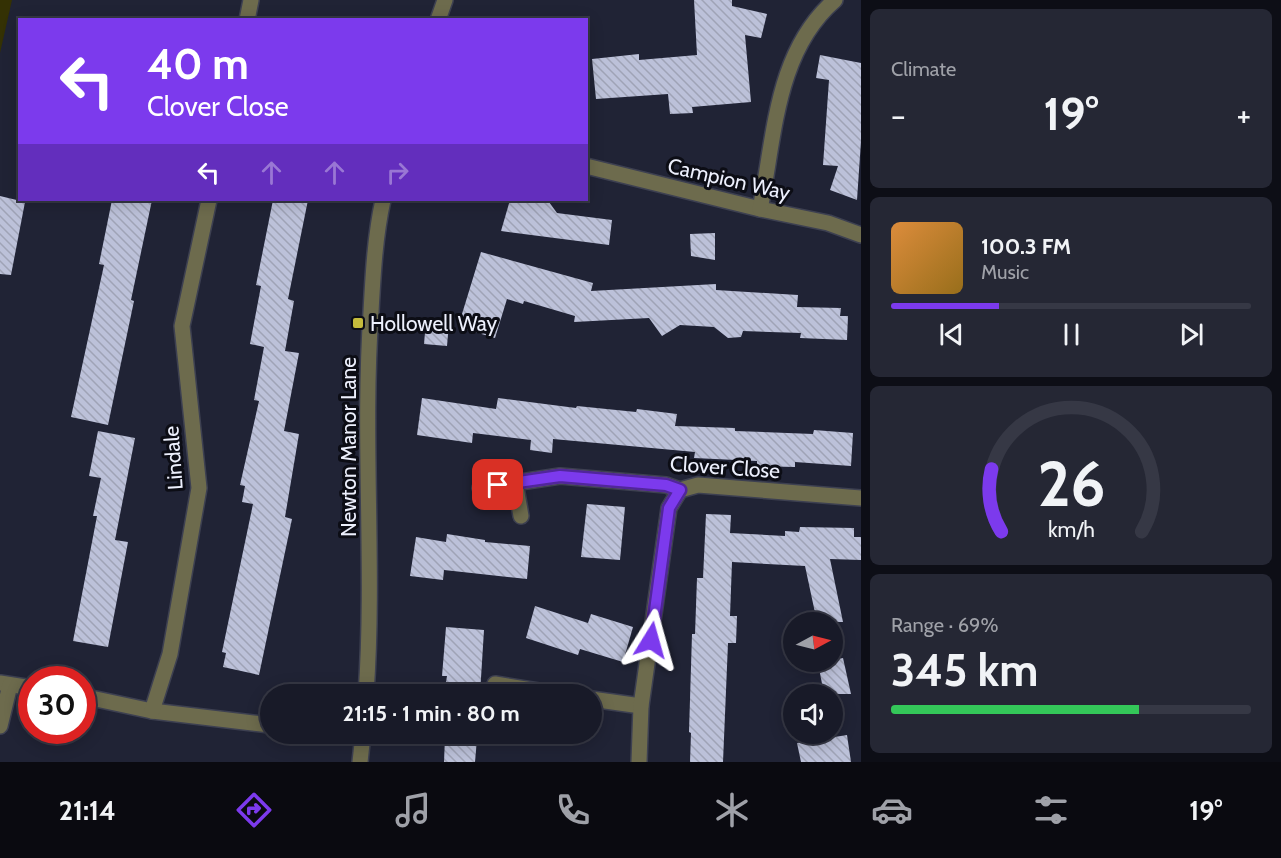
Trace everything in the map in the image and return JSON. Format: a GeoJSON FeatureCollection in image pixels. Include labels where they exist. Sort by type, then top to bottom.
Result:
{"type":"FeatureCollection","features":[{"type":"Feature","properties":{"kind":"street"},"geometry":{"type":"LineString","coordinates":[[247,18],[251,0]]}},
{"type":"Feature","properties":{"kind":"street"},"geometry":{"type":"LineString","coordinates":[[439,18],[445,0]]}},
{"type":"Feature","properties":{"kind":"street"},"geometry":{"type":"LineString","coordinates":[[760,209],[784,82],[797,48],[828,2]]}},
{"type":"Feature","properties":{"kind":"street","name":"Campion Way"},"geometry":{"type":"LineString","coordinates":[[588,166],[760,209],[828,223],[861,235]]}},
{"type":"Feature","properties":{"kind":"street","name":"Lindale"},"geometry":{"type":"LineString","coordinates":[[152,711],[170,654],[198,488],[182,326],[209,201]]}},
{"type":"Feature","properties":{"kind":"street","name":"Newton Manor Lane"},"geometry":{"type":"LineString","coordinates":[[366,684],[369,564],[367,382],[374,263],[383,201]]}},
{"type":"Feature","properties":{"kind":"street","name":"Clover Close"},"geometry":{"type":"LineString","coordinates":[[480,488],[560,476],[666,485],[680,490],[698,485],[861,498]]}},
{"type":"Feature","properties":{"kind":"street"},"geometry":{"type":"LineString","coordinates":[[515,482],[520,516]]}},
{"type":"Feature","properties":{"kind":"street"},"geometry":{"type":"LineString","coordinates":[[639,762],[641,705],[669,508],[680,490]]}},
{"type":"Feature","properties":{"kind":"street"},"geometry":{"type":"LineString","coordinates":[[0,726],[5,684]]}},
{"type":"Feature","properties":{"kind":"street"},"geometry":{"type":"LineString","coordinates":[[96,699],[152,711],[260,724]]}},
{"type":"Feature","properties":{"kind":"street"},"geometry":{"type":"LineString","coordinates":[[602,700],[641,705]]}},
{"type":"Feature","properties":{"kind":"street"},"geometry":{"type":"LineString","coordinates":[[360,762],[362,744]]}},
{"type":"Feature","properties":{"kind":"shaded area"},"geometry":{"type":"Polygon","coordinates":[[[0,0],[12,0],[0,53],[0,0]]]}},
{"type":"Feature","properties":{"kind":"building"},"geometry":{"type":"Polygon","coordinates":[[[694,0],[732,0],[732,6],[767,14],[761,38],[745,35],[751,102],[692,107],[693,113],[670,114],[668,94],[596,99],[592,59],[639,54],[639,60],[697,55],[694,0]]]}},
{"type":"Feature","properties":{"kind":"building"},"geometry":{"type":"Polygon","coordinates":[[[820,55],[861,63],[861,141],[857,200],[830,190],[838,166],[823,165],[829,80],[816,78],[820,55]]]}},
{"type":"Feature","properties":{"kind":"building"},"geometry":{"type":"Polygon","coordinates":[[[0,196],[25,202],[11,275],[0,274],[0,196]]]}},
{"type":"Feature","properties":{"kind":"building"},"geometry":{"type":"Polygon","coordinates":[[[112,201],[152,201],[108,425],[71,417],[104,265],[99,264],[112,201]]]}},
{"type":"Feature","properties":{"kind":"building"},"geometry":{"type":"Polygon","coordinates":[[[273,201],[308,201],[288,299],[294,301],[285,351],[299,353],[284,431],[299,434],[285,517],[292,519],[259,675],[223,667],[226,653],[222,652],[253,504],[242,502],[245,486],[240,485],[259,401],[254,400],[264,347],[250,344],[261,286],[256,285],[273,201]]]}},
{"type":"Feature","properties":{"kind":"building"},"geometry":{"type":"Polygon","coordinates":[[[510,201],[545,201],[549,202],[557,213],[612,220],[609,245],[501,231],[510,201]]]}},
{"type":"Feature","properties":{"kind":"building"},"geometry":{"type":"Polygon","coordinates":[[[715,233],[715,260],[691,256],[690,234],[715,233]]]}},
{"type":"Feature","properties":{"kind":"building"},"geometry":{"type":"Polygon","coordinates":[[[481,252],[593,283],[591,291],[716,284],[716,290],[798,295],[797,307],[841,308],[840,316],[848,316],[847,340],[800,338],[801,333],[743,331],[741,337],[728,338],[714,327],[680,325],[662,336],[649,318],[574,322],[575,316],[524,301],[523,304],[507,299],[495,338],[458,327],[481,252]]]}},
{"type":"Feature","properties":{"kind":"building"},"geometry":{"type":"Polygon","coordinates":[[[426,321],[449,323],[447,346],[424,344],[426,321]]]}},
{"type":"Feature","properties":{"kind":"building"},"geometry":{"type":"Polygon","coordinates":[[[422,398],[496,409],[498,398],[576,408],[577,406],[636,412],[637,409],[677,414],[675,426],[735,428],[735,431],[813,434],[814,430],[853,433],[851,466],[795,462],[795,467],[757,466],[757,461],[694,458],[695,452],[553,439],[552,453],[530,450],[531,440],[473,433],[472,443],[417,435],[422,398]]]}},
{"type":"Feature","properties":{"kind":"building"},"geometry":{"type":"Polygon","coordinates":[[[98,431],[135,438],[115,540],[128,542],[108,647],[73,641],[97,516],[93,516],[101,478],[89,476],[98,431]]]}},
{"type":"Feature","properties":{"kind":"building"},"geometry":{"type":"Polygon","coordinates":[[[587,504],[625,507],[620,560],[581,557],[587,504]]]}},
{"type":"Feature","properties":{"kind":"building"},"geometry":{"type":"Polygon","coordinates":[[[706,514],[731,515],[730,533],[785,536],[785,531],[799,532],[800,527],[854,528],[854,537],[861,537],[861,560],[830,559],[841,612],[815,612],[805,566],[732,562],[730,616],[737,616],[736,643],[728,643],[723,762],[690,762],[692,634],[695,634],[697,578],[703,578],[706,514]]]}},
{"type":"Feature","properties":{"kind":"building"},"geometry":{"type":"Polygon","coordinates":[[[447,534],[485,540],[485,542],[530,546],[527,579],[444,570],[443,580],[410,576],[416,537],[446,542],[447,534]]]}},
{"type":"Feature","properties":{"kind":"building"},"geometry":{"type":"Polygon","coordinates":[[[535,606],[588,623],[591,614],[633,627],[623,662],[580,649],[578,655],[526,638],[535,606]]]}},
{"type":"Feature","properties":{"kind":"building"},"geometry":{"type":"Polygon","coordinates":[[[446,627],[484,630],[481,684],[446,684],[447,676],[442,676],[446,627]]]}},
{"type":"Feature","properties":{"kind":"building"},"geometry":{"type":"Polygon","coordinates":[[[843,658],[851,694],[843,694],[843,684],[822,684],[820,672],[843,672],[843,658]]]}},
{"type":"Feature","properties":{"kind":"building"},"geometry":{"type":"Polygon","coordinates":[[[847,735],[851,762],[801,762],[797,744],[843,744],[843,736],[847,735]]]}},
{"type":"Feature","properties":{"kind":"building"},"geometry":{"type":"Polygon","coordinates":[[[445,744],[477,744],[475,762],[444,762],[445,744]]]}},
{"type":"Feature","properties":{"kind":"place","name":"Hollowell Way"},"geometry":{"type":"Point","coordinates":[358,323]}},
{"type":"Feature","properties":{"kind":"route"},"geometry":{"type":"LineString","coordinates":[[498,485],[560,476],[666,485],[680,490],[669,508],[651,640]]}}]}
